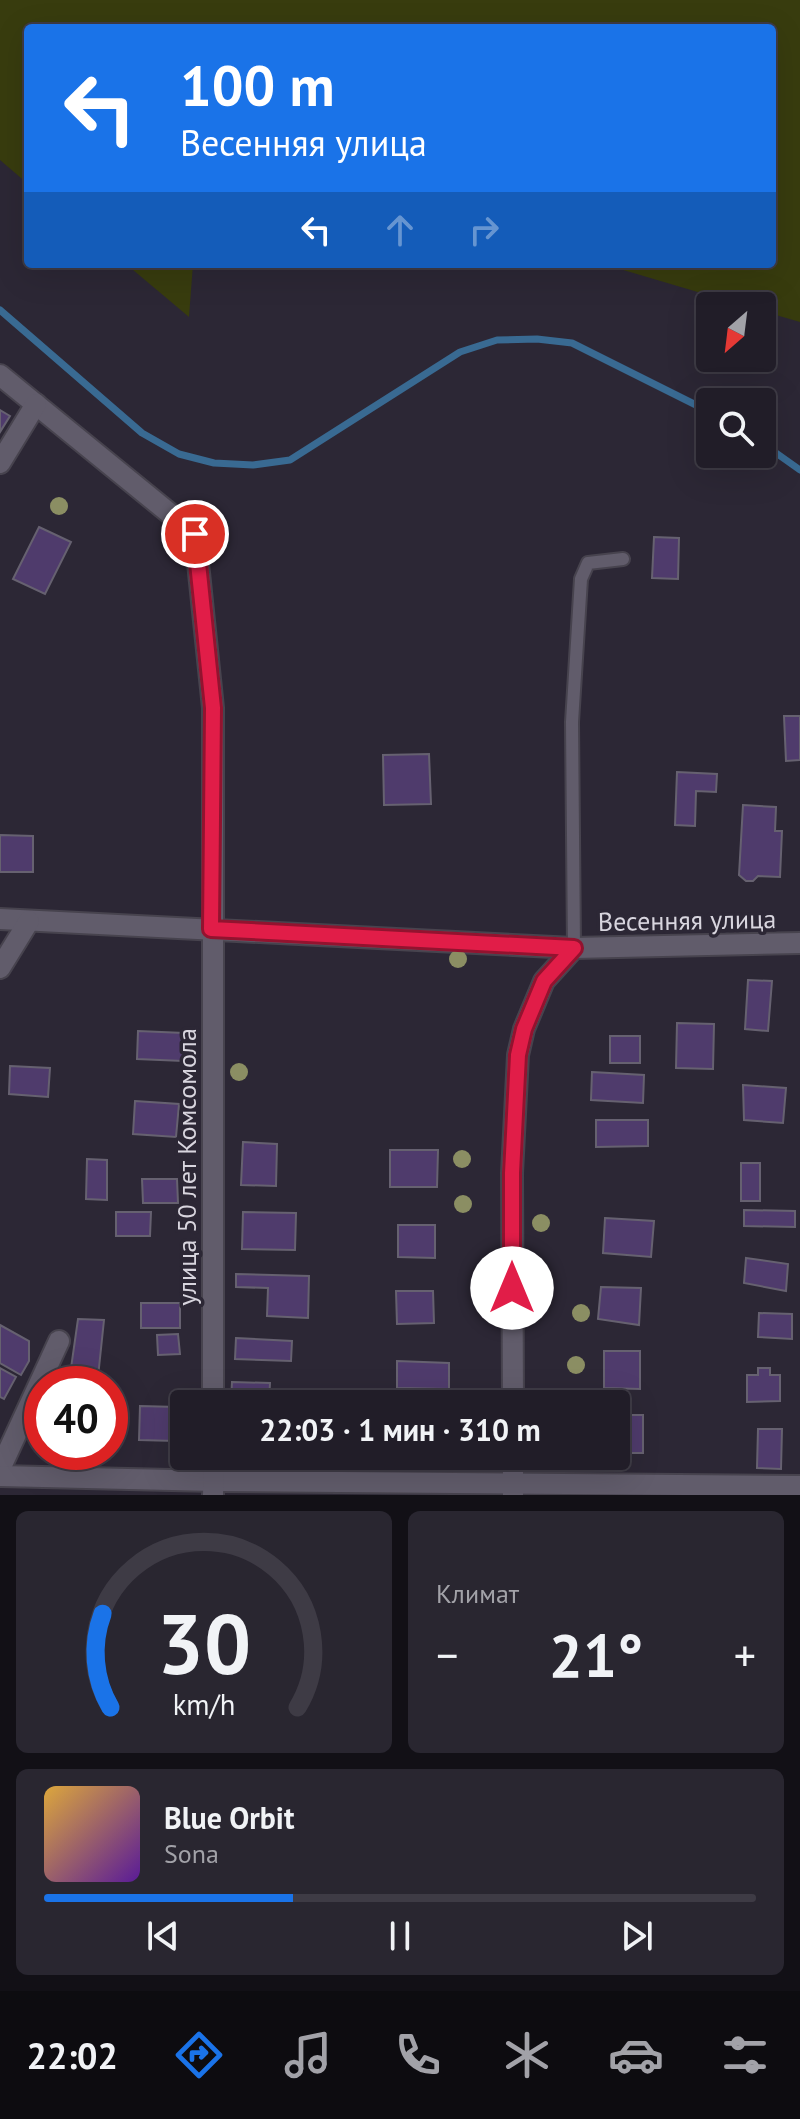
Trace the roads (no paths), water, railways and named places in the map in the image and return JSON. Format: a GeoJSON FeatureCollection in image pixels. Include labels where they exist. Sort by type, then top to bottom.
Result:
{"type":"FeatureCollection","features":[{"type":"Feature","properties":{"kind":"street","name":"улица 50 лет Комсомола"},"geometry":{"type":"LineString","coordinates":[[0,375],[195,534],[213,708],[213,1390]]}},
{"type":"Feature","properties":{"kind":"street"},"geometry":{"type":"LineString","coordinates":[[0,463],[36,404]]}},
{"type":"Feature","properties":{"kind":"street","name":"Весенняя улица"},"geometry":{"type":"LineString","coordinates":[[0,919],[574,948],[800,943]]}},
{"type":"Feature","properties":{"kind":"street"},"geometry":{"type":"LineString","coordinates":[[0,968],[29,921]]}},
{"type":"Feature","properties":{"kind":"street"},"geometry":{"type":"LineString","coordinates":[[513,1390],[512,1173],[518,1055],[524,1029],[544,981],[574,948]]}},
{"type":"Feature","properties":{"kind":"street"},"geometry":{"type":"LineString","coordinates":[[0,1469],[59,1341]]}},
{"type":"Feature","properties":{"kind":"street"},"geometry":{"type":"LineString","coordinates":[[0,1476],[213,1488],[513,1490],[800,1486]]}},
{"type":"Feature","properties":{"kind":"lane"},"geometry":{"type":"LineString","coordinates":[[574,948],[572,722],[581,579],[588,563],[623,559]]}},
{"type":"Feature","properties":{"kind":"waterway"},"geometry":{"type":"LineString","coordinates":[[0,310],[142,433],[179,454],[214,463],[253,465],[290,460],[460,352],[497,340],[537,339],[572,343],[696,405]]}},
{"type":"Feature","properties":{"kind":"waterway"},"geometry":{"type":"LineString","coordinates":[[776,453],[800,470]]}}]}
